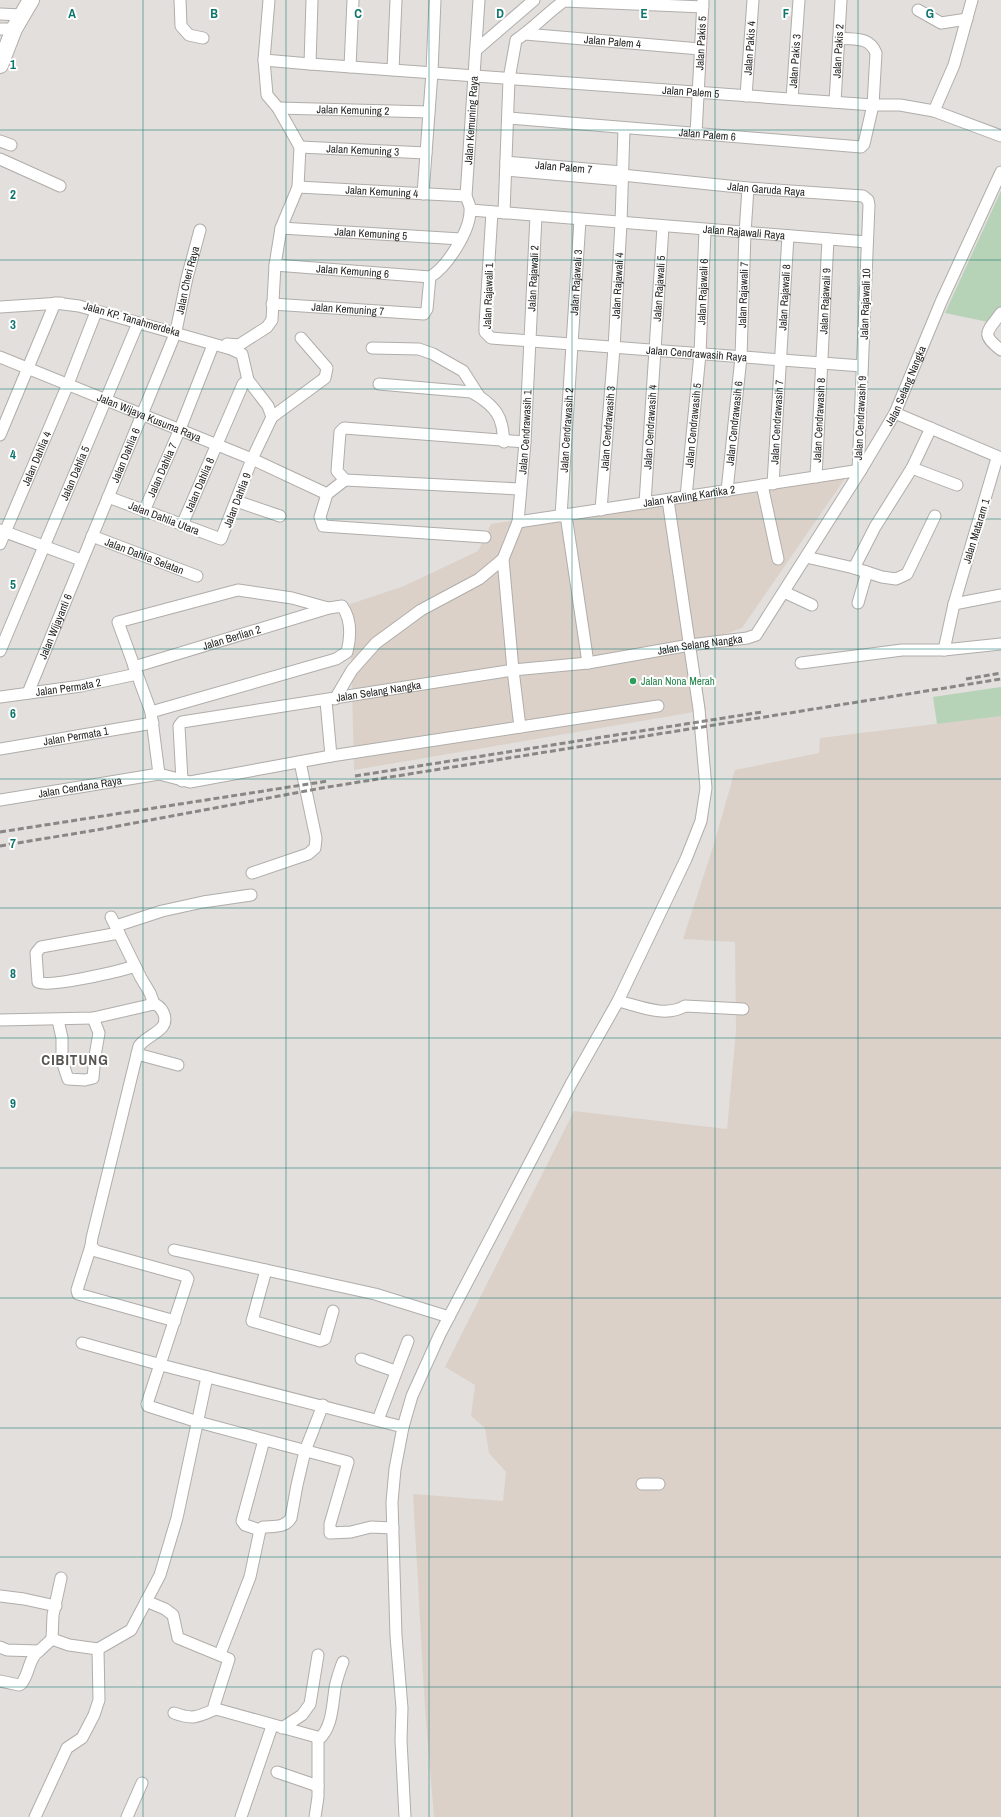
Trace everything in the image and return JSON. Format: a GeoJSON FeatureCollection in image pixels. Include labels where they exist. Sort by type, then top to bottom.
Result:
{"type":"FeatureCollection","features":[{"type":"Feature","properties":{"kind":"main road"},"geometry":{"type":"LineString","coordinates":[[0,65],[7,29],[22,15],[31,0]]}},
{"type":"Feature","properties":{"kind":"street"},"geometry":{"type":"LineString","coordinates":[[180,0],[181,26],[189,35],[202,38]]}},
{"type":"Feature","properties":{"kind":"street"},"geometry":{"type":"LineString","coordinates":[[241,350],[254,336],[267,327],[272,320],[275,265],[281,228],[298,187],[300,147],[278,108],[267,95],[264,60],[269,0]]}},
{"type":"Feature","properties":{"kind":"street"},"geometry":{"type":"LineString","coordinates":[[310,64],[312,0]]}},
{"type":"Feature","properties":{"kind":"street"},"geometry":{"type":"LineString","coordinates":[[350,67],[353,0]]}},
{"type":"Feature","properties":{"kind":"street"},"geometry":{"type":"LineString","coordinates":[[393,70],[396,0]]}},
{"type":"Feature","properties":{"kind":"street"},"geometry":{"type":"LineString","coordinates":[[423,194],[432,72],[435,0]]}},
{"type":"Feature","properties":{"kind":"street"},"geometry":{"type":"LineString","coordinates":[[474,75],[478,0]]}},
{"type":"Feature","properties":{"kind":"street"},"geometry":{"type":"LineString","coordinates":[[476,50],[534,0]]}},
{"type":"Feature","properties":{"kind":"street"},"geometry":{"type":"LineString","coordinates":[[504,213],[509,118],[509,79],[516,40],[525,34],[547,13],[564,1],[579,0],[703,4]]}},
{"type":"Feature","properties":{"kind":"street","name":"Jalan Pakis 4"},"geometry":{"type":"LineString","coordinates":[[746,96],[753,0]]}},
{"type":"Feature","properties":{"kind":"street","name":"Jalan Pakis 3"},"geometry":{"type":"LineString","coordinates":[[792,99],[799,0]]}},
{"type":"Feature","properties":{"kind":"street","name":"Jalan Pakis 2"},"geometry":{"type":"LineString","coordinates":[[835,102],[841,0]]}},
{"type":"Feature","properties":{"kind":"street"},"geometry":{"type":"LineString","coordinates":[[934,111],[954,65],[972,0]]}},
{"type":"Feature","properties":{"kind":"street","name":"Jalan Pakis 5"},"geometry":{"type":"LineString","coordinates":[[696,134],[703,4]]}},
{"type":"Feature","properties":{"kind":"street"},"geometry":{"type":"LineString","coordinates":[[918,10],[941,23],[967,19]]}},
{"type":"Feature","properties":{"kind":"street"},"geometry":{"type":"LineString","coordinates":[[0,14],[22,15]]}},
{"type":"Feature","properties":{"kind":"street","name":"Jalan Palem 4"},"geometry":{"type":"LineString","coordinates":[[525,34],[700,49]]}},
{"type":"Feature","properties":{"kind":"street"},"geometry":{"type":"LineString","coordinates":[[839,38],[866,41],[873,45],[876,53],[873,105]]}},
{"type":"Feature","properties":{"kind":"street","name":"Jalan Kemuning Raya"},"geometry":{"type":"LineString","coordinates":[[264,60],[474,75],[466,196],[471,210]]}},
{"type":"Feature","properties":{"kind":"street","name":"Jalan Palem 5"},"geometry":{"type":"LineString","coordinates":[[474,75],[509,79],[873,105],[900,105],[934,111],[1001,136]]}},
{"type":"Feature","properties":{"kind":"street","name":"Jalan Palem 6"},"geometry":{"type":"LineString","coordinates":[[509,118],[861,147],[864,144],[873,105]]}},
{"type":"Feature","properties":{"kind":"street","name":"Jalan Kemuning 2"},"geometry":{"type":"LineString","coordinates":[[278,108],[429,112]]}},
{"type":"Feature","properties":{"kind":"street","name":"Jalan Rajawali 4"},"geometry":{"type":"LineString","coordinates":[[614,348],[621,223],[624,128]]}},
{"type":"Feature","properties":{"kind":"street","name":"Jalan Kemuning 3"},"geometry":{"type":"LineString","coordinates":[[300,147],[426,153]]}},
{"type":"Feature","properties":{"kind":"street"},"geometry":{"type":"LineString","coordinates":[[0,159],[60,186]]}},
{"type":"Feature","properties":{"kind":"street","name":"Jalan Palem 7"},"geometry":{"type":"LineString","coordinates":[[506,166],[622,176]]}},
{"type":"Feature","properties":{"kind":"street","name":"Jalan Selang Nangka"},"geometry":{"type":"LineString","coordinates":[[182,781],[179,726],[182,722],[331,700],[513,670],[588,663],[690,645],[747,638],[756,634],[784,592],[895,413],[941,302],[1001,172]]}},
{"type":"Feature","properties":{"kind":"street","name":"Jalan Garuda Raya"},"geometry":{"type":"LineString","coordinates":[[622,176],[748,188],[863,196],[868,200],[869,205],[867,242]]}},
{"type":"Feature","properties":{"kind":"street","name":"Jalan Kemuning 4"},"geometry":{"type":"LineString","coordinates":[[298,187],[466,196]]}},
{"type":"Feature","properties":{"kind":"street","name":"Jalan Rajawali 7"},"geometry":{"type":"LineString","coordinates":[[741,357],[748,188]]}},
{"type":"Feature","properties":{"kind":"street"},"geometry":{"type":"LineString","coordinates":[[430,277],[437,273],[461,239],[466,230],[471,210]]}},
{"type":"Feature","properties":{"kind":"street","name":"Jalan Rajawali Raya"},"geometry":{"type":"LineString","coordinates":[[471,210],[867,242]]}},
{"type":"Feature","properties":{"kind":"street","name":"Jalan Rajawali 1"},"geometry":{"type":"LineString","coordinates":[[492,212],[485,332],[488,336],[497,339],[530,342]]}},
{"type":"Feature","properties":{"kind":"street","name":"Jalan Rajawali 2"},"geometry":{"type":"LineString","coordinates":[[530,342],[536,216]]}},
{"type":"Feature","properties":{"kind":"street","name":"Jalan Rajawali 3"},"geometry":{"type":"LineString","coordinates":[[572,344],[580,220]]}},
{"type":"Feature","properties":{"kind":"street","name":"Jalan Rajawali 5"},"geometry":{"type":"LineString","coordinates":[[655,351],[663,226]]}},
{"type":"Feature","properties":{"kind":"street","name":"Jalan Kemuning 5"},"geometry":{"type":"LineString","coordinates":[[281,228],[461,239]]}},
{"type":"Feature","properties":{"kind":"street","name":"Jalan Cheri Raya"},"geometry":{"type":"LineString","coordinates":[[142,414],[176,333],[187,278],[200,230]]}},
{"type":"Feature","properties":{"kind":"street","name":"Jalan Rajawali 6"},"geometry":{"type":"LineString","coordinates":[[700,354],[705,230]]}},
{"type":"Feature","properties":{"kind":"street","name":"Jalan Rajawali 8"},"geometry":{"type":"LineString","coordinates":[[780,360],[788,236]]}},
{"type":"Feature","properties":{"kind":"street","name":"Jalan Rajawali 9"},"geometry":{"type":"LineString","coordinates":[[821,363],[828,239]]}},
{"type":"Feature","properties":{"kind":"street","name":"Jalan Rajawali 10"},"geometry":{"type":"LineString","coordinates":[[862,366],[867,242]]}},
{"type":"Feature","properties":{"kind":"street","name":"Jalan Kemuning 6"},"geometry":{"type":"LineString","coordinates":[[275,265],[430,277]]}},
{"type":"Feature","properties":{"kind":"street","name":"Jalan Kemuning 7"},"geometry":{"type":"LineString","coordinates":[[272,304],[424,314],[427,309],[430,277]]}},
{"type":"Feature","properties":{"kind":"street"},"geometry":{"type":"LineString","coordinates":[[0,435],[55,303],[79,306],[213,345],[241,350]]}},
{"type":"Feature","properties":{"kind":"street","name":"Jalan KP. Tanahmerdeka"},"geometry":{"type":"LineString","coordinates":[[0,307],[77,303],[98,307],[140,319],[176,333],[241,350]]}},
{"type":"Feature","properties":{"kind":"street","name":"Jalan Dahlia 4"},"geometry":{"type":"LineString","coordinates":[[0,544],[3,531],[68,384],[96,312]]}},
{"type":"Feature","properties":{"kind":"street"},"geometry":{"type":"LineString","coordinates":[[1001,313],[988,331],[987,335],[990,341],[1001,350]]}},
{"type":"Feature","properties":{"kind":"street","name":"Jalan Dahlia 5"},"geometry":{"type":"LineString","coordinates":[[0,651],[138,323]]}},
{"type":"Feature","properties":{"kind":"street"},"geometry":{"type":"LineString","coordinates":[[241,350],[248,380],[268,406],[272,417],[325,378],[327,373],[327,368],[301,338]]}},
{"type":"Feature","properties":{"kind":"street","name":"Jalan Cendrawasih Raya"},"geometry":{"type":"LineString","coordinates":[[530,342],[862,366]]}},
{"type":"Feature","properties":{"kind":"street","name":"Jalan Cendrawasih 1"},"geometry":{"type":"LineString","coordinates":[[503,559],[518,522],[530,342]]}},
{"type":"Feature","properties":{"kind":"street","name":"Jalan Cendrawasih 2"},"geometry":{"type":"LineString","coordinates":[[572,344],[564,515],[588,663]]}},
{"type":"Feature","properties":{"kind":"street","name":"Jalan Dahlia 7"},"geometry":{"type":"LineString","coordinates":[[144,511],[180,429],[213,345]]}},
{"type":"Feature","properties":{"kind":"street"},"geometry":{"type":"LineString","coordinates":[[372,348],[419,349],[433,354],[463,371],[480,396],[493,408],[501,422],[504,442]]}},
{"type":"Feature","properties":{"kind":"street","name":"Jalan Cendrawasih 3"},"geometry":{"type":"LineString","coordinates":[[601,510],[614,348]]}},
{"type":"Feature","properties":{"kind":"street","name":"Jalan Cendrawasih 4"},"geometry":{"type":"LineString","coordinates":[[645,503],[655,351]]}},
{"type":"Feature","properties":{"kind":"street","name":"Jalan Cendrawasih 5"},"geometry":{"type":"LineString","coordinates":[[686,497],[700,354]]}},
{"type":"Feature","properties":{"kind":"street","name":"Jalan Wijaya Kusuma Raya"},"geometry":{"type":"LineString","coordinates":[[0,357],[252,458],[327,494]]}},
{"type":"Feature","properties":{"kind":"street","name":"Jalan Cendrawasih 6"},"geometry":{"type":"LineString","coordinates":[[727,491],[741,357]]}},
{"type":"Feature","properties":{"kind":"street","name":"Jalan Cendrawasih 7"},"geometry":{"type":"LineString","coordinates":[[778,559],[768,485],[780,360]]}},
{"type":"Feature","properties":{"kind":"street","name":"Jalan Cendrawasih 8"},"geometry":{"type":"LineString","coordinates":[[816,477],[821,363]]}},
{"type":"Feature","properties":{"kind":"street","name":"Jalan Cendrawasih 9"},"geometry":{"type":"LineString","coordinates":[[859,471],[862,366]]}},
{"type":"Feature","properties":{"kind":"street","name":"Jalan Dahlia 8"},"geometry":{"type":"LineString","coordinates":[[182,525],[218,445],[243,384],[248,380]]}},
{"type":"Feature","properties":{"kind":"street"},"geometry":{"type":"LineString","coordinates":[[379,384],[471,392],[480,396]]}},
{"type":"Feature","properties":{"kind":"street"},"geometry":{"type":"LineString","coordinates":[[895,413],[999,458]]}},
{"type":"Feature","properties":{"kind":"street","name":"Jalan Dahlia 6"},"geometry":{"type":"LineString","coordinates":[[92,536],[142,414]]}},
{"type":"Feature","properties":{"kind":"street","name":"Jalan Dahlia 9"},"geometry":{"type":"LineString","coordinates":[[220,540],[252,458],[272,417]]}},
{"type":"Feature","properties":{"kind":"street"},"geometry":{"type":"LineString","coordinates":[[345,480],[337,471],[340,432],[344,428],[504,442],[524,442]]}},
{"type":"Feature","properties":{"kind":"street"},"geometry":{"type":"LineString","coordinates":[[854,568],[875,527],[912,468],[931,428]]}},
{"type":"Feature","properties":{"kind":"street","name":"Jalan Mataram 1"},"geometry":{"type":"LineString","coordinates":[[944,650],[954,604],[999,458]]}},
{"type":"Feature","properties":{"kind":"street"},"geometry":{"type":"LineString","coordinates":[[912,468],[957,485]]}},
{"type":"Feature","properties":{"kind":"street","name":"Jalan Kavling Kartika 2"},"geometry":{"type":"LineString","coordinates":[[518,522],[859,471]]}},
{"type":"Feature","properties":{"kind":"street"},"geometry":{"type":"LineString","coordinates":[[485,537],[323,526],[320,517],[327,494],[345,480],[520,489]]}},
{"type":"Feature","properties":{"kind":"street","name":"Jalan Dahlia Utara"},"geometry":{"type":"LineString","coordinates":[[108,497],[220,540]]}},
{"type":"Feature","properties":{"kind":"street"},"geometry":{"type":"LineString","coordinates":[[405,1817],[402,1755],[402,1708],[396,1636],[392,1502],[395,1469],[402,1426],[421,1376],[449,1317],[571,1084],[618,1001],[686,859],[701,821],[706,788],[699,709],[668,500]]}},
{"type":"Feature","properties":{"kind":"street"},"geometry":{"type":"LineString","coordinates":[[236,501],[280,516]]}},
{"type":"Feature","properties":{"kind":"street"},"geometry":{"type":"LineString","coordinates":[[806,557],[854,568],[882,577],[896,579],[907,574],[935,516]]}},
{"type":"Feature","properties":{"kind":"street"},"geometry":{"type":"LineString","coordinates":[[3,531],[81,560]]}},
{"type":"Feature","properties":{"kind":"street","name":"Jalan Wijayanti 6"},"geometry":{"type":"LineString","coordinates":[[28,693],[92,536]]}},
{"type":"Feature","properties":{"kind":"street","name":"Jalan Dahlia Selatan"},"geometry":{"type":"LineString","coordinates":[[92,536],[197,576]]}},
{"type":"Feature","properties":{"kind":"street"},"geometry":{"type":"LineString","coordinates":[[503,559],[513,670],[520,727]]}},
{"type":"Feature","properties":{"kind":"street"},"geometry":{"type":"LineString","coordinates":[[331,756],[331,700],[352,670],[376,643],[421,610],[479,579],[503,559]]}},
{"type":"Feature","properties":{"kind":"street"},"geometry":{"type":"LineString","coordinates":[[858,603],[867,572]]}},
{"type":"Feature","properties":{"kind":"street"},"geometry":{"type":"LineString","coordinates":[[151,712],[336,659],[347,652],[351,637],[348,618],[342,606],[329,608],[292,598],[233,590],[119,621],[118,623],[151,712],[159,774],[190,782],[331,756],[658,706]]}},
{"type":"Feature","properties":{"kind":"street"},"geometry":{"type":"LineString","coordinates":[[784,592],[812,605]]}},
{"type":"Feature","properties":{"kind":"street"},"geometry":{"type":"LineString","coordinates":[[954,604],[1001,595]]}},
{"type":"Feature","properties":{"kind":"street","name":"Jalan Berlian 2"},"geometry":{"type":"LineString","coordinates":[[135,670],[329,608]]}},
{"type":"Feature","properties":{"kind":"street"},"geometry":{"type":"LineString","coordinates":[[801,663],[902,650],[944,650],[1001,644]]}},
{"type":"Feature","properties":{"kind":"street","name":"Jalan Permata 2"},"geometry":{"type":"LineString","coordinates":[[0,697],[81,686],[135,670]]}},
{"type":"Feature","properties":{"kind":"street","name":"Jalan Permata 1"},"geometry":{"type":"LineString","coordinates":[[0,749],[153,723]]}},
{"type":"Feature","properties":{"kind":"street"},"geometry":{"type":"LineString","coordinates":[[252,873],[308,854],[315,848],[316,838],[300,762]]}},
{"type":"Feature","properties":{"kind":"street","name":"Jalan Cendana Raya"},"geometry":{"type":"LineString","coordinates":[[0,800],[159,774]]}},
{"type":"Feature","properties":{"kind":"street"},"geometry":{"type":"LineString","coordinates":[[135,966],[80,979],[51,983],[38,982],[36,953],[41,947],[162,911],[202,902],[251,895]]}},
{"type":"Feature","properties":{"kind":"street"},"geometry":{"type":"LineString","coordinates":[[115,926],[150,992],[154,1004]]}},
{"type":"Feature","properties":{"kind":"street"},"geometry":{"type":"LineString","coordinates":[[618,1001],[657,1011],[677,1011],[685,1006],[743,1009]]}},
{"type":"Feature","properties":{"kind":"street"},"geometry":{"type":"LineString","coordinates":[[0,1020],[58,1020],[93,1018],[154,1004],[157,1004],[162,1011],[165,1017],[164,1026],[158,1033],[143,1040],[137,1054],[91,1246],[77,1290],[78,1294],[89,1298],[175,1321]]}},
{"type":"Feature","properties":{"kind":"street"},"geometry":{"type":"LineString","coordinates":[[58,1020],[62,1038],[62,1061],[68,1079],[85,1080],[93,1078],[94,1056],[99,1033],[93,1018]]}},
{"type":"Feature","properties":{"kind":"street"},"geometry":{"type":"LineString","coordinates":[[137,1054],[178,1065]]}},
{"type":"Feature","properties":{"kind":"street"},"geometry":{"type":"LineString","coordinates":[[91,1246],[96,1251],[186,1276],[187,1282],[147,1404],[148,1406],[198,1422],[346,1461],[349,1464],[330,1524],[330,1533],[351,1532],[371,1527],[393,1528]]}},
{"type":"Feature","properties":{"kind":"street"},"geometry":{"type":"LineString","coordinates":[[174,1250],[375,1294],[408,1303],[449,1317]]}},
{"type":"Feature","properties":{"kind":"street"},"geometry":{"type":"LineString","coordinates":[[266,1270],[253,1323],[320,1341],[325,1339],[333,1311]]}},
{"type":"Feature","properties":{"kind":"street"},"geometry":{"type":"LineString","coordinates":[[378,1420],[408,1341]]}},
{"type":"Feature","properties":{"kind":"street"},"geometry":{"type":"LineString","coordinates":[[82,1343],[160,1365],[402,1426]]}},
{"type":"Feature","properties":{"kind":"street"},"geometry":{"type":"LineString","coordinates":[[361,1359],[396,1371]]}},
{"type":"Feature","properties":{"kind":"street"},"geometry":{"type":"LineString","coordinates":[[52,1639],[69,1645],[98,1649],[131,1630],[160,1575],[177,1518],[208,1376]]}},
{"type":"Feature","properties":{"kind":"street"},"geometry":{"type":"LineString","coordinates":[[220,1654],[250,1577],[260,1530],[263,1527],[283,1526],[288,1523],[291,1518],[297,1485],[306,1451],[323,1406]]}},
{"type":"Feature","properties":{"kind":"street"},"geometry":{"type":"LineString","coordinates":[[260,1530],[245,1525],[242,1520],[264,1440]]}},
{"type":"Feature","properties":{"kind":"street"},"geometry":{"type":"LineString","coordinates":[[642,1484],[659,1484]]}},
{"type":"Feature","properties":{"kind":"street"},"geometry":{"type":"LineString","coordinates":[[0,1680],[19,1685],[21,1684],[29,1668],[33,1655],[52,1639],[61,1578]]}},
{"type":"Feature","properties":{"kind":"street"},"geometry":{"type":"LineString","coordinates":[[0,1596],[24,1599],[56,1606]]}},
{"type":"Feature","properties":{"kind":"street"},"geometry":{"type":"LineString","coordinates":[[146,1601],[164,1608],[173,1615],[178,1638],[227,1657],[229,1661],[214,1706],[216,1709]]}},
{"type":"Feature","properties":{"kind":"street"},"geometry":{"type":"LineString","coordinates":[[0,1647],[7,1650],[39,1651]]}},
{"type":"Feature","properties":{"kind":"street"},"geometry":{"type":"LineString","coordinates":[[35,1817],[67,1748],[82,1738],[94,1715],[99,1700],[98,1649]]}},
{"type":"Feature","properties":{"kind":"street"},"geometry":{"type":"LineString","coordinates":[[241,1817],[250,1796],[258,1766],[277,1727],[299,1718],[310,1704],[318,1655]]}},
{"type":"Feature","properties":{"kind":"street"},"geometry":{"type":"LineString","coordinates":[[318,1740],[324,1734],[329,1722],[336,1683],[343,1662]]}},
{"type":"Feature","properties":{"kind":"street"},"geometry":{"type":"LineString","coordinates":[[174,1713],[190,1718],[198,1717],[216,1709],[277,1727],[315,1736],[318,1740],[318,1786],[315,1817]]}},
{"type":"Feature","properties":{"kind":"street"},"geometry":{"type":"LineString","coordinates":[[277,1772],[318,1786]]}},
{"type":"Feature","properties":{"kind":"street"},"geometry":{"type":"LineString","coordinates":[[127,1817],[142,1783]]}},
{"type":"Feature","properties":{"kind":"shaded area"},"geometry":{"type":"Polygon","coordinates":[[[853,467],[742,628],[695,645],[706,710],[354,770],[350,604],[404,586],[478,551],[491,524],[853,467]]]}},
{"type":"Feature","properties":{"kind":"shaded area"},"geometry":{"type":"Polygon","coordinates":[[[1001,716],[1001,1817],[434,1817],[425,1708],[413,1494],[503,1501],[506,1472],[489,1453],[485,1428],[471,1416],[475,1385],[445,1367],[574,1111],[727,1129],[736,1031],[735,942],[683,939],[714,844],[735,770],[819,753],[820,738],[1001,716]]]}},
{"type":"Feature","properties":{"kind":"green space"},"geometry":{"type":"Polygon","coordinates":[[[1001,191],[1001,308],[993,323],[945,313],[1001,191]]]}},
{"type":"Feature","properties":{"kind":"green space"},"geometry":{"type":"Polygon","coordinates":[[[1001,687],[1001,716],[937,724],[933,697],[1001,687]]]}},
{"type":"Feature","properties":{"kind":"railway"},"geometry":{"type":"LineString","coordinates":[[966,679],[1001,673]]}},
{"type":"Feature","properties":{"kind":"railway"},"geometry":{"type":"LineString","coordinates":[[0,846],[102,829],[322,788],[1001,679]]}},
{"type":"Feature","properties":{"kind":"railway"},"geometry":{"type":"LineString","coordinates":[[355,776],[762,712]]}},
{"type":"Feature","properties":{"kind":"railway"},"geometry":{"type":"LineString","coordinates":[[0,832],[328,781]]}},
{"type":"Feature","properties":{"kind":"place","name":"Jalan Nona Merah"},"geometry":{"type":"Point","coordinates":[633,681]}},
{"type":"Feature","properties":{"kind":"district","name":"CIBITUNG"},"geometry":{"type":"Point","coordinates":[75,1059]}}]}
